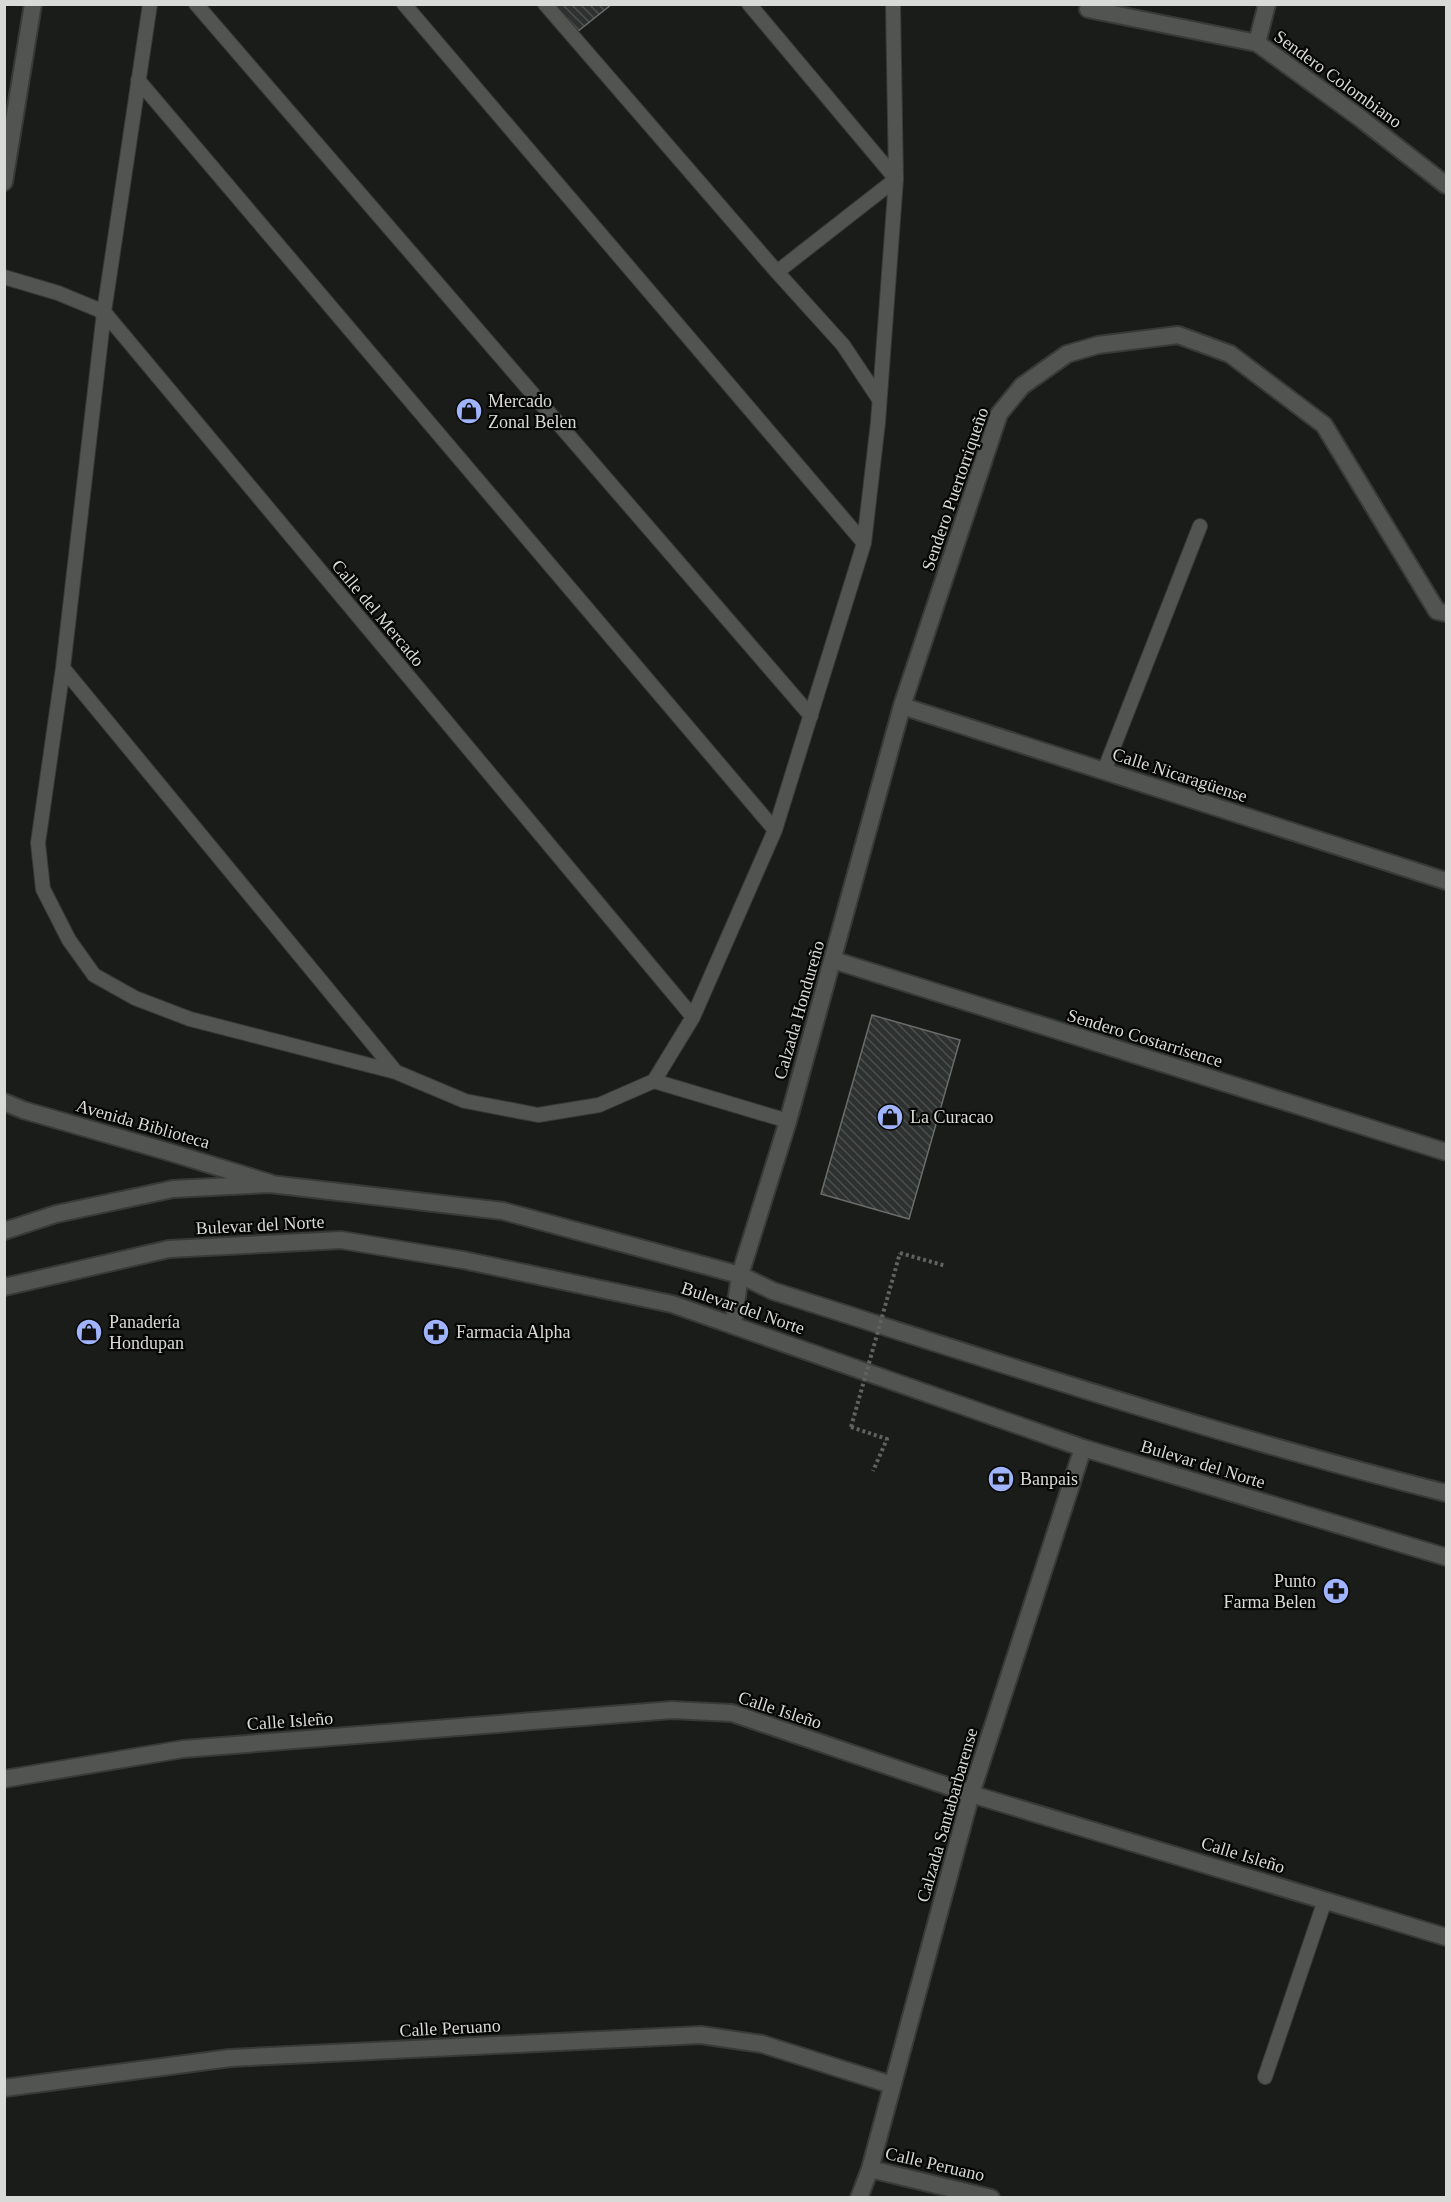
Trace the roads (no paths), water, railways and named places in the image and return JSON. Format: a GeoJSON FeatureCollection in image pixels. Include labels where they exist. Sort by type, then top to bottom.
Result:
{"type":"FeatureCollection","features":[{"type":"Feature","properties":{"kind":"street"},"geometry":{"type":"LineString","coordinates":[[4,182],[33,4]]}},
{"type":"Feature","properties":{"kind":"street"},"geometry":{"type":"LineString","coordinates":[[1257,43],[1267,4]]}},
{"type":"Feature","properties":{"kind":"street","name":"Sendero Colombiano"},"geometry":{"type":"LineString","coordinates":[[1088,9],[1257,43],[1360,118],[1446,185]]}},
{"type":"Feature","properties":{"kind":"street","name":"Sendero Puertorriqueño"},"geometry":{"type":"LineString","coordinates":[[902,706],[999,414],[1022,386],[1067,354],[1098,345],[1178,335],[1230,354],[1324,425],[1437,610],[1446,613]]}},
{"type":"Feature","properties":{"kind":"street","name":"Calle Nicaragüense"},"geometry":{"type":"LineString","coordinates":[[902,706],[1446,882]]}},
{"type":"Feature","properties":{"kind":"street","name":"Calzada Hondureño"},"geometry":{"type":"LineString","coordinates":[[733,1325],[740,1275],[788,1121],[902,706]]}},
{"type":"Feature","properties":{"kind":"street","name":"Sendero Costarrisence"},"geometry":{"type":"LineString","coordinates":[[833,960],[1446,1152]]}},
{"type":"Feature","properties":{"kind":"street","name":"Avenida Biblioteca"},"geometry":{"type":"LineString","coordinates":[[4,1101],[23,1110],[270,1184]]}},
{"type":"Feature","properties":{"kind":"street","name":"Bulevar del Norte"},"geometry":{"type":"LineString","coordinates":[[4,1231],[56,1214],[174,1189],[270,1184],[503,1210],[740,1275],[773,1291],[1093,1392],[1377,1476],[1446,1493]]}},
{"type":"Feature","properties":{"kind":"street","name":"Bulevar del Norte"},"geometry":{"type":"LineString","coordinates":[[4,1287],[169,1249],[341,1240],[463,1260],[672,1304],[1083,1448],[1446,1557]]}},
{"type":"Feature","properties":{"kind":"street","name":"Calzada Santabarbarense"},"geometry":{"type":"LineString","coordinates":[[859,2198],[870,2169],[971,1794],[1083,1448]]}},
{"type":"Feature","properties":{"kind":"street","name":"Calle Isleño"},"geometry":{"type":"LineString","coordinates":[[4,1779],[183,1749],[672,1710],[732,1713],[971,1794],[1446,1936]]}},
{"type":"Feature","properties":{"kind":"street","name":"Calle Peruano"},"geometry":{"type":"LineString","coordinates":[[4,2088],[230,2058],[702,2035],[762,2044],[892,2085]]}},
{"type":"Feature","properties":{"kind":"street","name":"Calle Peruano"},"geometry":{"type":"LineString","coordinates":[[870,2169],[991,2198]]}},
{"type":"Feature","properties":{"kind":"lane"},"geometry":{"type":"LineString","coordinates":[[150,4],[104,312],[63,668],[38,843],[43,889],[69,940],[94,975],[135,998],[190,1019],[396,1072],[465,1101],[538,1116],[599,1105],[654,1081],[693,1017],[775,830],[864,543],[879,399],[896,179],[893,4]]}},
{"type":"Feature","properties":{"kind":"lane"},"geometry":{"type":"LineString","coordinates":[[196,4],[811,716]]}},
{"type":"Feature","properties":{"kind":"lane"},"geometry":{"type":"LineString","coordinates":[[405,4],[864,543]]}},
{"type":"Feature","properties":{"kind":"lane"},"geometry":{"type":"LineString","coordinates":[[545,4],[843,345],[879,399]]}},
{"type":"Feature","properties":{"kind":"lane"},"geometry":{"type":"LineString","coordinates":[[749,4],[896,179]]}},
{"type":"Feature","properties":{"kind":"lane"},"geometry":{"type":"LineString","coordinates":[[138,80],[775,830]]}},
{"type":"Feature","properties":{"kind":"lane"},"geometry":{"type":"LineString","coordinates":[[777,272],[896,179]]}},
{"type":"Feature","properties":{"kind":"lane","name":"Calle del Mercado"},"geometry":{"type":"LineString","coordinates":[[4,277],[57,293],[104,312],[693,1017]]}},
{"type":"Feature","properties":{"kind":"lane"},"geometry":{"type":"LineString","coordinates":[[1104,771],[1200,526]]}},
{"type":"Feature","properties":{"kind":"lane"},"geometry":{"type":"LineString","coordinates":[[63,668],[396,1072]]}},
{"type":"Feature","properties":{"kind":"lane"},"geometry":{"type":"LineString","coordinates":[[654,1081],[788,1121]]}},
{"type":"Feature","properties":{"kind":"lane"},"geometry":{"type":"LineString","coordinates":[[1265,2077],[1325,1900]]}},
{"type":"Feature","properties":{"kind":"place","name":"Mercado Zonal Belen"},"geometry":{"type":"Point","coordinates":[469,411]}},
{"type":"Feature","properties":{"kind":"place","name":"La Curacao"},"geometry":{"type":"Point","coordinates":[890,1117]}},
{"type":"Feature","properties":{"kind":"place","name":"Panadería Hondupan"},"geometry":{"type":"Point","coordinates":[89,1332]}},
{"type":"Feature","properties":{"kind":"place","name":"Farmacia Alpha"},"geometry":{"type":"Point","coordinates":[436,1332]}},
{"type":"Feature","properties":{"kind":"place","name":"Banpais"},"geometry":{"type":"Point","coordinates":[1001,1479]}},
{"type":"Feature","properties":{"kind":"place","name":"Punto Farma Belen"},"geometry":{"type":"Point","coordinates":[1336,1591]}}]}
